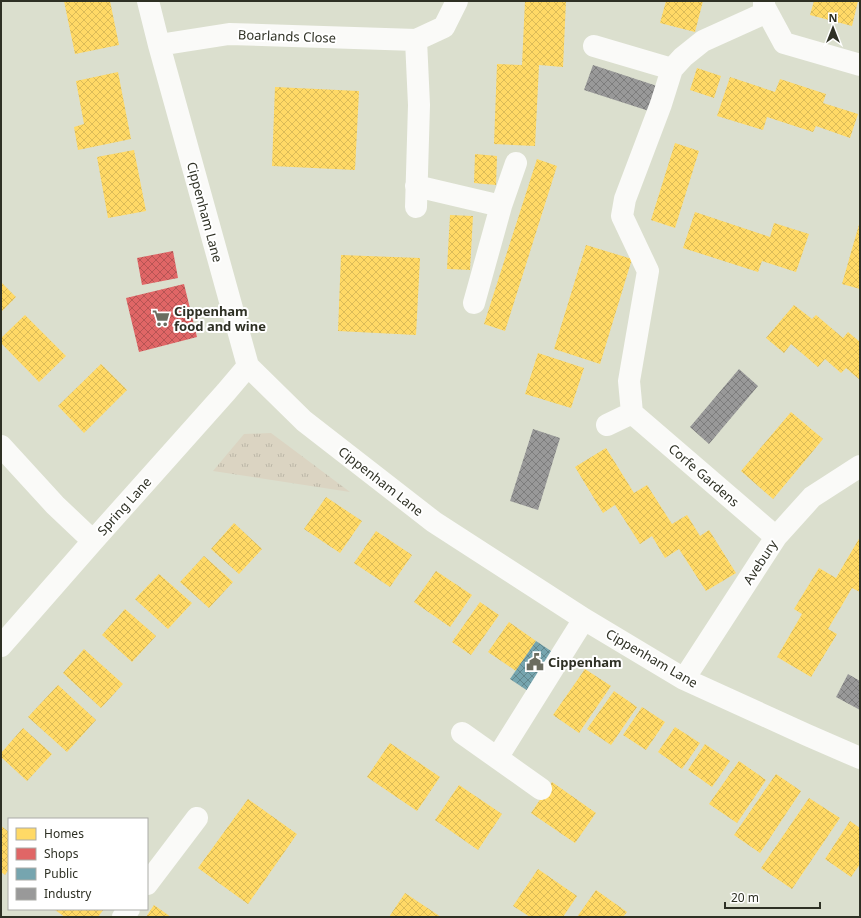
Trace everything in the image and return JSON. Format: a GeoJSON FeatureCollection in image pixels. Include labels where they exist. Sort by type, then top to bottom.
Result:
{"type":"FeatureCollection","features":[{"type":"Feature","properties":{"kind":"street","name":"Cippenham Lane"},"geometry":{"type":"LineString","coordinates":[[148,1],[248,366],[304,420],[434,522],[584,619],[684,679],[860,758]]}},
{"type":"Feature","properties":{"kind":"street","name":"Boarlands Close"},"geometry":{"type":"LineString","coordinates":[[159,45],[229,34],[416,40],[444,27],[457,1]]}},
{"type":"Feature","properties":{"kind":"street"},"geometry":{"type":"LineString","coordinates":[[607,425],[632,413],[629,381],[648,271],[622,216],[624,199],[661,104],[672,69],[683,57],[703,41],[765,6],[784,43],[860,65]]}},
{"type":"Feature","properties":{"kind":"street"},"geometry":{"type":"LineString","coordinates":[[416,40],[419,105],[416,196],[501,206]]}},
{"type":"Feature","properties":{"kind":"street"},"geometry":{"type":"LineString","coordinates":[[594,46],[672,69]]}},
{"type":"Feature","properties":{"kind":"street"},"geometry":{"type":"LineString","coordinates":[[474,302],[501,206],[516,163]]}},
{"type":"Feature","properties":{"kind":"street","name":"Spring Lane"},"geometry":{"type":"LineString","coordinates":[[1,646],[248,366]]}},
{"type":"Feature","properties":{"kind":"street","name":"Corfe Gardens"},"geometry":{"type":"LineString","coordinates":[[632,413],[776,538]]}},
{"type":"Feature","properties":{"kind":"street"},"geometry":{"type":"LineString","coordinates":[[1,446],[55,505],[93,541]]}},
{"type":"Feature","properties":{"kind":"street","name":"Avebury"},"geometry":{"type":"LineString","coordinates":[[684,679],[776,538],[812,498],[860,466]]}},
{"type":"Feature","properties":{"kind":"street"},"geometry":{"type":"LineString","coordinates":[[497,758],[584,619]]}},
{"type":"Feature","properties":{"kind":"street"},"geometry":{"type":"LineString","coordinates":[[462,733],[541,789]]}},
{"type":"Feature","properties":{"kind":"street"},"geometry":{"type":"LineString","coordinates":[[148,883],[197,818]]}},
{"type":"Feature","properties":{"kind":"green space"},"geometry":{"type":"Polygon","coordinates":[[[271,433],[350,492],[213,471],[244,434],[271,433]]]}},
{"type":"Feature","properties":{"kind":"building: Homes"},"geometry":{"type":"Polygon","coordinates":[[[64,1],[110,1],[119,45],[75,54],[64,1]]]}},
{"type":"Feature","properties":{"kind":"building: Homes"},"geometry":{"type":"Polygon","coordinates":[[[525,1],[566,1],[563,67],[539,65],[535,146],[494,144],[497,64],[522,65],[525,1]]]}},
{"type":"Feature","properties":{"kind":"building: Homes"},"geometry":{"type":"Polygon","coordinates":[[[666,1],[703,1],[695,32],[660,23],[666,1]]]}},
{"type":"Feature","properties":{"kind":"building: Homes"},"geometry":{"type":"Polygon","coordinates":[[[814,1],[858,1],[852,26],[810,15],[814,1]]]}},
{"type":"Feature","properties":{"kind":"building: Homes"},"geometry":{"type":"Polygon","coordinates":[[[697,68],[721,76],[714,98],[690,90],[697,68]]]}},
{"type":"Feature","properties":{"kind":"building: Homes"},"geometry":{"type":"Polygon","coordinates":[[[118,72],[131,139],[78,150],[74,127],[84,124],[76,81],[118,72]]]}},
{"type":"Feature","properties":{"kind":"building: Homes"},"geometry":{"type":"Polygon","coordinates":[[[730,77],[775,92],[780,79],[826,94],[823,103],[858,114],[850,138],[816,126],[813,132],[767,117],[763,130],[717,116],[730,77]]]}},
{"type":"Feature","properties":{"kind":"building: Homes"},"geometry":{"type":"Polygon","coordinates":[[[275,87],[359,91],[355,170],[272,166],[275,87]]]}},
{"type":"Feature","properties":{"kind":"building: Homes"},"geometry":{"type":"Polygon","coordinates":[[[675,143],[699,151],[675,228],[651,220],[675,143]]]}},
{"type":"Feature","properties":{"kind":"building: Homes"},"geometry":{"type":"Polygon","coordinates":[[[134,150],[146,211],[108,218],[97,157],[134,150]]]}},
{"type":"Feature","properties":{"kind":"building: Homes"},"geometry":{"type":"Polygon","coordinates":[[[475,154],[497,156],[496,185],[474,183],[475,154]]]}},
{"type":"Feature","properties":{"kind":"building: Homes"},"geometry":{"type":"Polygon","coordinates":[[[537,159],[557,166],[505,331],[484,324],[537,159]]]}},
{"type":"Feature","properties":{"kind":"building: Homes"},"geometry":{"type":"Polygon","coordinates":[[[695,212],[770,237],[774,223],[809,234],[796,272],[762,261],[758,272],[683,248],[695,212]]]}},
{"type":"Feature","properties":{"kind":"building: Homes"},"geometry":{"type":"Polygon","coordinates":[[[450,215],[473,216],[470,270],[447,269],[450,215]]]}},
{"type":"Feature","properties":{"kind":"building: Homes"},"geometry":{"type":"Polygon","coordinates":[[[860,221],[860,289],[842,284],[860,221]]]}},
{"type":"Feature","properties":{"kind":"building: Homes"},"geometry":{"type":"Polygon","coordinates":[[[586,245],[632,259],[600,364],[554,349],[586,245]]]}},
{"type":"Feature","properties":{"kind":"building: Homes"},"geometry":{"type":"Polygon","coordinates":[[[341,255],[420,258],[416,335],[338,331],[341,255]]]}},
{"type":"Feature","properties":{"kind":"building: Homes"},"geometry":{"type":"Polygon","coordinates":[[[1,282],[16,297],[1,312],[1,282]]]}},
{"type":"Feature","properties":{"kind":"building: Homes"},"geometry":{"type":"Polygon","coordinates":[[[794,305],[812,319],[816,315],[843,338],[848,332],[860,342],[860,380],[846,368],[841,373],[825,359],[818,367],[791,344],[784,353],[766,338],[794,305]]]}},
{"type":"Feature","properties":{"kind":"building: Homes"},"geometry":{"type":"Polygon","coordinates":[[[25,315],[66,356],[39,382],[1,343],[1,338],[25,315]]]}},
{"type":"Feature","properties":{"kind":"building: Homes"},"geometry":{"type":"Polygon","coordinates":[[[538,353],[584,368],[571,408],[525,394],[538,353]]]}},
{"type":"Feature","properties":{"kind":"building: Homes"},"geometry":{"type":"Polygon","coordinates":[[[101,364],[127,390],[84,433],[58,406],[101,364]]]}},
{"type":"Feature","properties":{"kind":"building: Homes"},"geometry":{"type":"Polygon","coordinates":[[[791,412],[823,439],[773,499],[741,471],[791,412]]]}},
{"type":"Feature","properties":{"kind":"building: Homes"},"geometry":{"type":"Polygon","coordinates":[[[606,448],[634,493],[647,485],[672,524],[687,515],[700,536],[709,530],[736,573],[706,591],[679,549],[665,558],[652,536],[640,544],[615,505],[603,513],[575,467],[606,448]]]}},
{"type":"Feature","properties":{"kind":"building: Homes"},"geometry":{"type":"Polygon","coordinates":[[[326,497],[362,521],[340,553],[304,529],[326,497]]]}},
{"type":"Feature","properties":{"kind":"building: Homes"},"geometry":{"type":"Polygon","coordinates":[[[234,523],[262,549],[239,574],[211,549],[234,523]]]}},
{"type":"Feature","properties":{"kind":"building: Homes"},"geometry":{"type":"Polygon","coordinates":[[[376,531],[412,555],[390,587],[354,563],[376,531]]]}},
{"type":"Feature","properties":{"kind":"building: Homes"},"geometry":{"type":"Polygon","coordinates":[[[860,537],[860,592],[852,588],[828,629],[837,634],[811,677],[777,657],[802,614],[794,609],[819,568],[836,578],[860,537]]]}},
{"type":"Feature","properties":{"kind":"building: Homes"},"geometry":{"type":"Polygon","coordinates":[[[204,556],[233,582],[209,608],[180,582],[204,556]]]}},
{"type":"Feature","properties":{"kind":"building: Homes"},"geometry":{"type":"Polygon","coordinates":[[[436,571],[472,595],[450,627],[414,602],[436,571]]]}},
{"type":"Feature","properties":{"kind":"building: Homes"},"geometry":{"type":"Polygon","coordinates":[[[159,574],[192,603],[168,629],[135,599],[159,574]]]}},
{"type":"Feature","properties":{"kind":"building: Homes"},"geometry":{"type":"Polygon","coordinates":[[[480,602],[499,615],[471,655],[452,642],[480,602]]]}},
{"type":"Feature","properties":{"kind":"building: Homes"},"geometry":{"type":"Polygon","coordinates":[[[125,609],[156,636],[132,662],[102,635],[125,609]]]}},
{"type":"Feature","properties":{"kind":"building: Homes"},"geometry":{"type":"Polygon","coordinates":[[[509,622],[536,641],[516,671],[488,652],[509,622]]]}},
{"type":"Feature","properties":{"kind":"building: Homes"},"geometry":{"type":"Polygon","coordinates":[[[84,649],[123,684],[101,708],[63,673],[84,649]]]}},
{"type":"Feature","properties":{"kind":"building: Homes"},"geometry":{"type":"Polygon","coordinates":[[[585,669],[611,686],[579,733],[553,715],[585,669]]]}},
{"type":"Feature","properties":{"kind":"building: Homes"},"geometry":{"type":"Polygon","coordinates":[[[58,685],[96,720],[67,752],[28,717],[58,685]]]}},
{"type":"Feature","properties":{"kind":"building: Homes"},"geometry":{"type":"Polygon","coordinates":[[[614,691],[637,707],[611,745],[587,729],[614,691]]]}},
{"type":"Feature","properties":{"kind":"building: Homes"},"geometry":{"type":"Polygon","coordinates":[[[642,707],[665,722],[646,750],[623,735],[642,707]]]}},
{"type":"Feature","properties":{"kind":"building: Homes"},"geometry":{"type":"Polygon","coordinates":[[[675,727],[700,743],[682,769],[658,752],[675,727]]]}},
{"type":"Feature","properties":{"kind":"building: Homes"},"geometry":{"type":"Polygon","coordinates":[[[23,728],[52,754],[27,781],[1,757],[1,753],[23,728]]]}},
{"type":"Feature","properties":{"kind":"building: Homes"},"geometry":{"type":"Polygon","coordinates":[[[390,743],[440,777],[417,811],[367,777],[390,743]]]}},
{"type":"Feature","properties":{"kind":"building: Homes"},"geometry":{"type":"Polygon","coordinates":[[[705,744],[730,761],[712,787],[688,770],[705,744]]]}},
{"type":"Feature","properties":{"kind":"building: Homes"},"geometry":{"type":"Polygon","coordinates":[[[739,761],[766,780],[737,823],[709,804],[739,761]]]}},
{"type":"Feature","properties":{"kind":"building: Homes"},"geometry":{"type":"Polygon","coordinates":[[[776,774],[801,791],[760,853],[734,835],[776,774]]]}},
{"type":"Feature","properties":{"kind":"building: Homes"},"geometry":{"type":"Polygon","coordinates":[[[552,782],[596,813],[575,843],[531,813],[552,782]]]}},
{"type":"Feature","properties":{"kind":"building: Homes"},"geometry":{"type":"Polygon","coordinates":[[[459,785],[502,814],[478,850],[435,820],[459,785]]]}},
{"type":"Feature","properties":{"kind":"building: Homes"},"geometry":{"type":"Polygon","coordinates":[[[809,798],[840,818],[792,889],[761,868],[809,798]]]}},
{"type":"Feature","properties":{"kind":"building: Homes"},"geometry":{"type":"Polygon","coordinates":[[[248,799],[297,834],[248,904],[198,868],[248,799]]]}},
{"type":"Feature","properties":{"kind":"building: Homes"},"geometry":{"type":"Polygon","coordinates":[[[850,821],[860,828],[860,864],[851,877],[825,859],[850,821]]]}},
{"type":"Feature","properties":{"kind":"building: Homes"},"geometry":{"type":"Polygon","coordinates":[[[1,826],[8,831],[8,870],[5,875],[1,872],[1,826]]]}},
{"type":"Feature","properties":{"kind":"building: Homes"},"geometry":{"type":"Polygon","coordinates":[[[538,869],[577,896],[563,917],[530,917],[513,906],[538,869]]]}},
{"type":"Feature","properties":{"kind":"building: Homes"},"geometry":{"type":"Polygon","coordinates":[[[596,890],[627,912],[623,917],[577,917],[596,890]]]}},
{"type":"Feature","properties":{"kind":"building: Homes"},"geometry":{"type":"Polygon","coordinates":[[[405,893],[441,917],[389,917],[405,893]]]}},
{"type":"Feature","properties":{"kind":"building: Homes"},"geometry":{"type":"Polygon","coordinates":[[[154,905],[171,917],[146,917],[154,905]]]}},
{"type":"Feature","properties":{"kind":"building: Homes"},"geometry":{"type":"Polygon","coordinates":[[[55,910],[103,910],[98,917],[65,917],[55,910]]]}},
{"type":"Feature","properties":{"kind":"building: Shops"},"geometry":{"type":"Polygon","coordinates":[[[173,251],[178,278],[142,285],[137,258],[173,251]]]}},
{"type":"Feature","properties":{"kind":"building: Shops","name":"Cippenham food and wine"},"geometry":{"type":"Polygon","coordinates":[[[184,284],[197,337],[139,352],[126,298],[184,284]]]}},
{"type":"Feature","properties":{"kind":"building: Public","name":"Cippenham"},"geometry":{"type":"Polygon","coordinates":[[[536,641],[554,653],[528,691],[510,679],[536,641]]]}},
{"type":"Feature","properties":{"kind":"building: Industry"},"geometry":{"type":"Polygon","coordinates":[[[593,65],[657,86],[649,111],[584,90],[593,65]]]}},
{"type":"Feature","properties":{"kind":"building: Industry"},"geometry":{"type":"Polygon","coordinates":[[[739,369],[758,386],[709,444],[690,427],[739,369]]]}},
{"type":"Feature","properties":{"kind":"building: Industry"},"geometry":{"type":"Polygon","coordinates":[[[533,429],[560,438],[538,510],[510,501],[533,429]]]}},
{"type":"Feature","properties":{"kind":"building: Industry"},"geometry":{"type":"Polygon","coordinates":[[[848,674],[860,681],[860,710],[836,697],[848,674]]]}},
{"type":"Feature","properties":{"kind":"place","name":"Cippenham food and wine"},"geometry":{"type":"Point","coordinates":[161,318]}},
{"type":"Feature","properties":{"kind":"place","name":"Cippenham"},"geometry":{"type":"Point","coordinates":[535,662]}}]}
